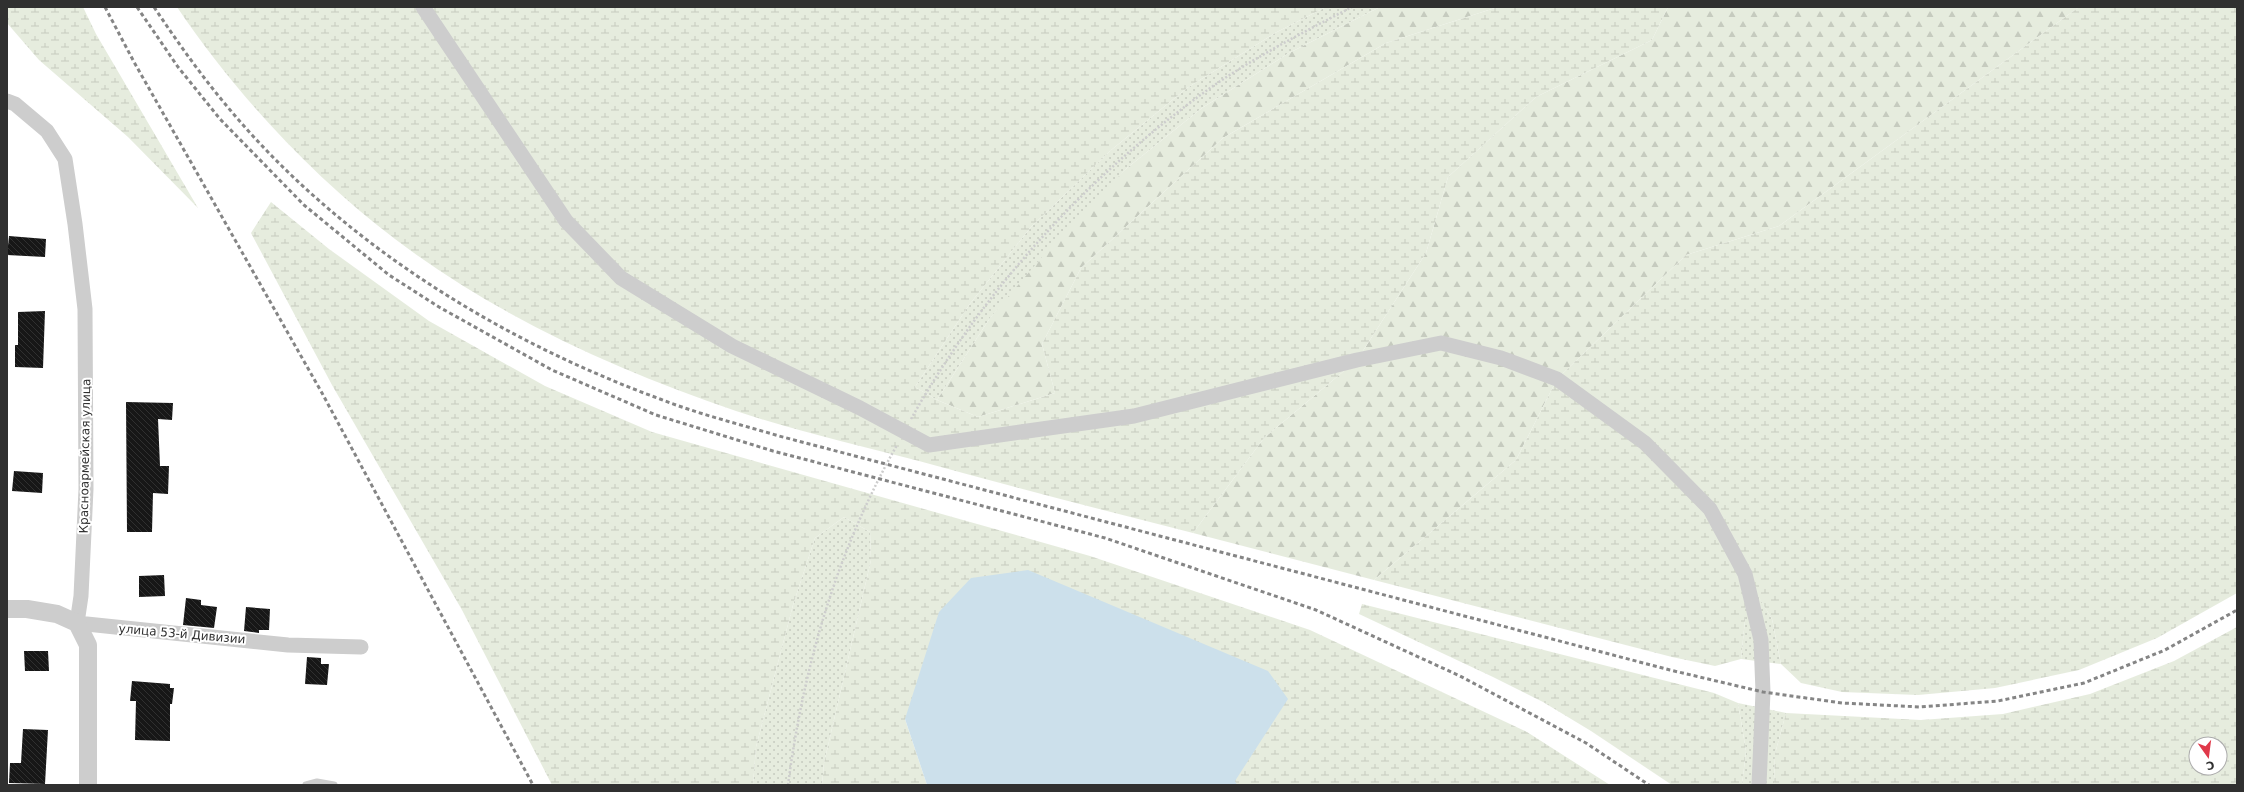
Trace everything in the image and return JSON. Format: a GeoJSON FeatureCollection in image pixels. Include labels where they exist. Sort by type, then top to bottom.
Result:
{"type":"FeatureCollection","features":[{"type":"Feature","properties":{"kind":"street"},"geometry":{"type":"LineString","coordinates":[[423,7],[566,221],[621,278],[732,346],[860,408],[929,445],[1134,416],[1357,360],[1441,343],[1501,358],[1557,379],[1645,443],[1710,509],[1745,574],[1758,620],[1761,640],[1762,700],[1759,785]]}},
{"type":"Feature","properties":{"kind":"street","name":"Красноармейская улица"},"geometry":{"type":"LineString","coordinates":[[7,101],[15,104],[47,131],[65,159],[85,309],[86,489],[81,596],[77,624]]}},
{"type":"Feature","properties":{"kind":"street","name":"улица 53-й Дивизии"},"geometry":{"type":"LineString","coordinates":[[7,609],[27,608],[57,614],[77,624],[288,644],[361,647]]}},
{"type":"Feature","properties":{"kind":"street"},"geometry":{"type":"LineString","coordinates":[[77,624],[88,645],[88,785]]}},
{"type":"Feature","properties":{"kind":"lane"},"geometry":{"type":"LineString","coordinates":[[306,785],[317,782],[334,785]]}},
{"type":"Feature","properties":{"kind":"path"},"geometry":{"type":"LineString","coordinates":[[910,421],[925,394],[980,312],[1042,235],[1119,158],[1196,98],[1283,43],[1352,7]]}},
{"type":"Feature","properties":{"kind":"path"},"geometry":{"type":"LineString","coordinates":[[788,785],[796,723],[817,636],[846,550],[883,469],[898,441]]}},
{"type":"Feature","properties":{"kind":"green space"},"geometry":{"type":"Polygon","coordinates":[[[7,7],[83,7],[96,34],[198,208],[128,137],[39,60],[7,23],[7,7]]]}},
{"type":"Feature","properties":{"kind":"green space"},"geometry":{"type":"Polygon","coordinates":[[[177,7],[1326,7],[1275,33],[1187,88],[1110,151],[1031,227],[969,305],[915,387],[937,400],[978,417],[1055,393],[1042,344],[1081,268],[1223,138],[1386,43],[1498,7],[1668,7],[1652,40],[1536,97],[1448,177],[1426,253],[1357,360],[1264,438],[1193,533],[781,425],[736,411],[646,378],[558,338],[474,293],[434,267],[395,239],[334,188],[277,132],[250,102],[224,71],[177,7]]]}},
{"type":"Feature","properties":{"kind":"green space"},"geometry":{"type":"Polygon","coordinates":[[[1326,7],[1380,7],[1289,53],[1202,108],[1127,168],[990,318],[937,400],[915,387],[969,305],[1031,227],[1110,151],[1187,88],[1275,33],[1326,7]]]}},
{"type":"Feature","properties":{"kind":"green space"},"geometry":{"type":"Polygon","coordinates":[[[1380,7],[1498,7],[1386,43],[1223,138],[1081,268],[1042,344],[1055,393],[978,417],[937,400],[990,318],[1053,244],[1127,168],[1202,108],[1289,53],[1380,7]]]}},
{"type":"Feature","properties":{"kind":"green space"},"geometry":{"type":"Polygon","coordinates":[[[1668,7],[2079,7],[1779,226],[1686,255],[1557,379],[1516,460],[1374,580],[1193,533],[1264,438],[1357,360],[1426,253],[1448,177],[1536,97],[1652,40],[1668,7]]]}},
{"type":"Feature","properties":{"kind":"green space"},"geometry":{"type":"Polygon","coordinates":[[[2079,7],[2237,7],[2237,593],[2157,638],[2079,670],[1995,688],[1918,695],[1842,692],[1801,683],[1781,664],[1772,619],[1745,575],[1745,620],[1741,659],[1715,666],[1672,657],[1374,580],[1516,460],[1557,379],[1686,255],[1779,226],[2079,7]]]}},
{"type":"Feature","properties":{"kind":"green space"},"geometry":{"type":"Polygon","coordinates":[[[271,202],[329,249],[429,321],[545,386],[652,432],[1090,556],[1310,630],[1527,732],[1610,785],[1237,785],[1234,781],[905,719],[927,785],[822,785],[824,763],[871,560],[870,532],[844,517],[815,538],[793,605],[756,747],[753,785],[552,785],[462,610],[332,385],[251,233],[271,202]]]}},
{"type":"Feature","properties":{"kind":"green space"},"geometry":{"type":"Polygon","coordinates":[[[844,517],[870,532],[871,560],[824,763],[822,785],[753,785],[756,747],[793,605],[815,538],[844,517]]]}},
{"type":"Feature","properties":{"kind":"green space"},"geometry":{"type":"Polygon","coordinates":[[[1745,574],[1772,619],[1781,664],[1741,659],[1745,620],[1745,574]]]}},
{"type":"Feature","properties":{"kind":"green space"},"geometry":{"type":"Polygon","coordinates":[[[1362,604],[1714,693],[1738,703],[1746,751],[1742,785],[1672,785],[1591,731],[1543,702],[1359,614],[1362,604]]]}},
{"type":"Feature","properties":{"kind":"green space"},"geometry":{"type":"Polygon","coordinates":[[[2237,627],[2237,785],[1774,785],[1775,754],[1786,713],[1921,720],[2003,714],[2090,694],[2174,661],[2237,627]]]}},
{"type":"Feature","properties":{"kind":"green space"},"geometry":{"type":"Polygon","coordinates":[[[1738,703],[1786,713],[1775,754],[1774,785],[1742,785],[1746,751],[1738,703]]]}},
{"type":"Feature","properties":{"kind":"water"},"geometry":{"type":"Polygon","coordinates":[[[1028,570],[1268,671],[1288,699],[1235,781],[1237,785],[927,785],[905,719],[939,612],[971,578],[1028,570]]]}},
{"type":"Feature","properties":{"kind":"building"},"geometry":{"type":"Polygon","coordinates":[[[9,236],[46,239],[45,257],[7,255],[9,236]]]}},
{"type":"Feature","properties":{"kind":"building"},"geometry":{"type":"Polygon","coordinates":[[[45,311],[43,368],[15,367],[15,345],[18,345],[18,312],[45,311]]]}},
{"type":"Feature","properties":{"kind":"building"},"geometry":{"type":"Polygon","coordinates":[[[126,402],[173,403],[172,420],[158,419],[160,466],[169,466],[168,494],[153,493],[152,532],[127,532],[126,402]]]}},
{"type":"Feature","properties":{"kind":"building"},"geometry":{"type":"Polygon","coordinates":[[[14,471],[43,473],[42,493],[12,491],[14,471]]]}},
{"type":"Feature","properties":{"kind":"building"},"geometry":{"type":"Polygon","coordinates":[[[164,575],[165,596],[139,597],[139,576],[164,575]]]}},
{"type":"Feature","properties":{"kind":"building"},"geometry":{"type":"Polygon","coordinates":[[[186,598],[201,600],[201,605],[217,607],[214,628],[183,625],[186,598]]]}},
{"type":"Feature","properties":{"kind":"building"},"geometry":{"type":"Polygon","coordinates":[[[246,607],[270,609],[269,630],[259,630],[259,633],[244,631],[246,607]]]}},
{"type":"Feature","properties":{"kind":"building"},"geometry":{"type":"Polygon","coordinates":[[[24,651],[48,651],[49,671],[25,671],[24,651]]]}},
{"type":"Feature","properties":{"kind":"building"},"geometry":{"type":"Polygon","coordinates":[[[307,657],[321,658],[321,664],[329,664],[327,685],[305,684],[307,657]]]}},
{"type":"Feature","properties":{"kind":"building"},"geometry":{"type":"Polygon","coordinates":[[[132,681],[170,684],[170,688],[174,688],[172,704],[170,704],[170,741],[135,740],[136,701],[130,701],[132,681]]]}},
{"type":"Feature","properties":{"kind":"building"},"geometry":{"type":"Polygon","coordinates":[[[23,729],[48,730],[45,784],[9,783],[10,763],[21,763],[23,729]]]}},
{"type":"Feature","properties":{"kind":"railway"},"geometry":{"type":"LineString","coordinates":[[105,7],[134,62],[322,393],[533,785]]}},
{"type":"Feature","properties":{"kind":"railway"},"geometry":{"type":"LineString","coordinates":[[137,7],[178,67],[220,119],[304,205],[389,275],[439,307],[552,370],[656,415],[773,451],[1105,538],[1316,610],[1460,676],[1586,743],[1649,785]]}},
{"type":"Feature","properties":{"kind":"railway"},"geometry":{"type":"LineString","coordinates":[[154,7],[211,86],[231,111],[275,159],[322,203],[373,245],[427,282],[483,317],[541,348],[600,375],[674,404],[719,419],[1670,670],[1763,692],[1842,703],[1920,707],[1998,701],[2084,683],[2165,650],[2237,610]]}}]}
